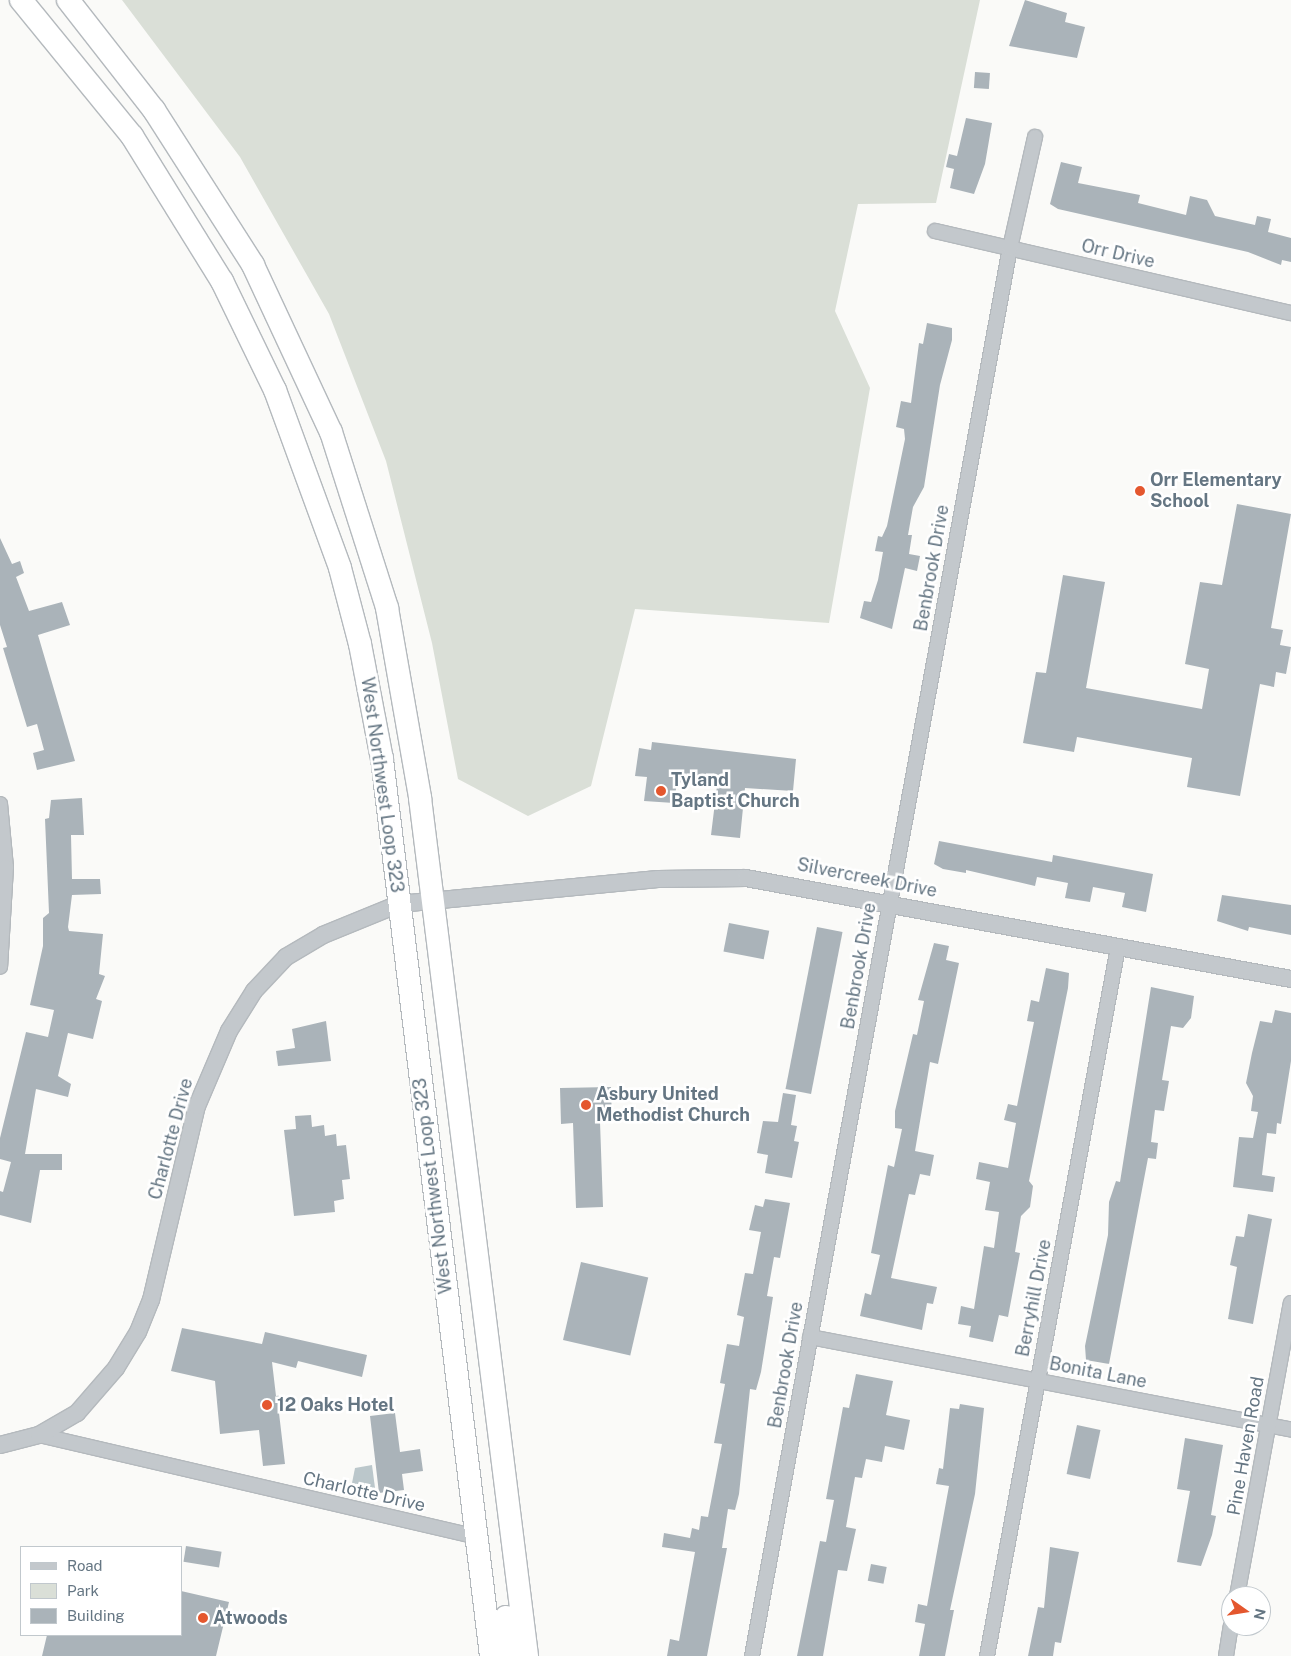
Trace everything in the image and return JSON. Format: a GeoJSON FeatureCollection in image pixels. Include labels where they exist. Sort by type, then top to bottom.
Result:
{"type":"FeatureCollection","features":[{"type":"Feature","properties":{"kind":"highway","name":"West Northwest Loop 323"},"geometry":{"type":"LineString","coordinates":[[21,0],[106,101],[157,173],[222,281],[276,390],[317,496],[360,644],[382,760],[491,1656]]}},
{"type":"Feature","properties":{"kind":"highway","name":"West Northwest Loop 323"},"geometry":{"type":"LineString","coordinates":[[68,0],[206,186],[287,331],[331,432],[387,608],[406,698],[527,1656]]}},
{"type":"Feature","properties":{"kind":"highway"},"geometry":{"type":"LineString","coordinates":[[476,1537],[494,1538],[498,1542],[511,1656]]}},
{"type":"Feature","properties":{"kind":"street","name":"Benbrook Drive"},"geometry":{"type":"LineString","coordinates":[[752,1656],[1010,248],[1035,137]]}},
{"type":"Feature","properties":{"kind":"street","name":"Orr Drive"},"geometry":{"type":"LineString","coordinates":[[936,231],[1291,313]]}},
{"type":"Feature","properties":{"kind":"street"},"geometry":{"type":"LineString","coordinates":[[0,804],[6,867],[0,967]]}},
{"type":"Feature","properties":{"kind":"street","name":"Silvercreek Drive"},"geometry":{"type":"LineString","coordinates":[[431,900],[722,876],[780,882],[1291,980]]}},
{"type":"Feature","properties":{"kind":"street","name":"Charlotte Drive"},"geometry":{"type":"LineString","coordinates":[[0,1445],[39,1435],[77,1413],[116,1368],[138,1332],[151,1300],[197,1106],[228,1031],[254,991],[286,957],[323,935],[399,904],[431,900]]}},
{"type":"Feature","properties":{"kind":"street","name":"Berryhill Drive"},"geometry":{"type":"LineString","coordinates":[[987,1656],[1118,947]]}},
{"type":"Feature","properties":{"kind":"street","name":"Pine Haven Road"},"geometry":{"type":"LineString","coordinates":[[1239,1586],[1291,1303]]}},
{"type":"Feature","properties":{"kind":"street","name":"Bonita Lane"},"geometry":{"type":"LineString","coordinates":[[810,1337],[1291,1430]]}},
{"type":"Feature","properties":{"kind":"street","name":"Charlotte Drive"},"geometry":{"type":"LineString","coordinates":[[39,1435],[476,1537]]}},
{"type":"Feature","properties":{"kind":"street"},"geometry":{"type":"LineString","coordinates":[[1226,1656],[1230,1636]]}},
{"type":"Feature","properties":{"kind":"green space"},"geometry":{"type":"Polygon","coordinates":[[[122,0],[980,0],[936,203],[858,204],[835,311],[870,388],[829,623],[635,609],[591,786],[528,816],[458,779],[432,643],[386,461],[329,314],[240,157],[122,0]]]}},
{"type":"Feature","properties":{"kind":"shaded area"},"geometry":{"type":"Polygon","coordinates":[[[372,1465],[375,1488],[352,1483],[355,1468],[372,1465]]]}},
{"type":"Feature","properties":{"kind":"building"},"geometry":{"type":"Polygon","coordinates":[[[1025,0],[1067,13],[1065,22],[1085,27],[1077,58],[1009,46],[1025,0]]]}},
{"type":"Feature","properties":{"kind":"building"},"geometry":{"type":"Polygon","coordinates":[[[975,72],[990,73],[989,89],[974,88],[975,72]]]}},
{"type":"Feature","properties":{"kind":"building"},"geometry":{"type":"Polygon","coordinates":[[[966,118],[992,123],[985,164],[974,194],[950,188],[954,169],[946,167],[949,154],[957,156],[966,118]]]}},
{"type":"Feature","properties":{"kind":"building"},"geometry":{"type":"Polygon","coordinates":[[[1061,162],[1082,167],[1078,183],[1140,195],[1138,203],[1186,215],[1190,196],[1207,200],[1215,216],[1255,225],[1257,216],[1271,219],[1268,232],[1291,238],[1291,262],[1282,260],[1281,265],[1248,252],[1058,209],[1050,204],[1061,162]]]}},
{"type":"Feature","properties":{"kind":"building"},"geometry":{"type":"Polygon","coordinates":[[[927,323],[952,328],[952,340],[940,385],[924,487],[913,507],[908,535],[912,535],[909,554],[920,556],[917,571],[905,568],[892,629],[860,618],[864,601],[871,602],[878,580],[883,552],[875,551],[878,536],[882,537],[887,526],[905,439],[904,429],[896,427],[901,401],[911,403],[919,343],[923,344],[927,323]]]}},
{"type":"Feature","properties":{"kind":"building"},"geometry":{"type":"Polygon","coordinates":[[[1237,504],[1291,514],[1271,628],[1283,630],[1280,645],[1291,647],[1286,674],[1276,672],[1274,687],[1260,684],[1240,796],[1187,787],[1192,758],[1077,737],[1074,752],[1023,743],[1036,672],[1046,673],[1063,575],[1105,582],[1086,688],[1202,709],[1209,669],[1185,664],[1200,582],[1222,585],[1237,504]]]}},
{"type":"Feature","properties":{"kind":"building"},"geometry":{"type":"Polygon","coordinates":[[[0,538],[12,564],[20,561],[24,573],[16,577],[29,611],[62,602],[70,625],[38,635],[75,761],[37,770],[33,753],[44,750],[37,724],[27,727],[3,648],[7,647],[0,625],[0,538]]]}},
{"type":"Feature","properties":{"kind":"building","name":"Tyland Baptist Church"},"geometry":{"type":"Polygon","coordinates":[[[652,742],[796,759],[793,791],[745,788],[740,838],[711,835],[717,786],[677,782],[674,803],[644,801],[647,777],[635,776],[639,748],[651,750],[652,742]]]}},
{"type":"Feature","properties":{"kind":"building"},"geometry":{"type":"Polygon","coordinates":[[[82,798],[84,835],[71,835],[72,879],[100,879],[101,894],[72,895],[68,927],[69,931],[103,934],[99,974],[105,976],[96,999],[102,1001],[93,1039],[68,1033],[58,1076],[71,1084],[68,1097],[36,1089],[25,1154],[62,1154],[62,1170],[40,1170],[31,1223],[0,1215],[0,1191],[3,1192],[11,1162],[0,1159],[0,1138],[26,1032],[48,1037],[54,1010],[30,1005],[43,946],[43,918],[49,913],[45,819],[49,818],[51,800],[82,798]]]}},
{"type":"Feature","properties":{"kind":"building"},"geometry":{"type":"Polygon","coordinates":[[[939,841],[1052,862],[1053,855],[1153,874],[1146,912],[1122,907],[1125,893],[1093,887],[1090,902],[1065,898],[1068,883],[1037,877],[1035,886],[966,870],[966,873],[943,869],[934,864],[939,841]]]}},
{"type":"Feature","properties":{"kind":"building"},"geometry":{"type":"Polygon","coordinates":[[[1222,895],[1291,905],[1291,935],[1249,927],[1248,931],[1217,921],[1222,895]]]}},
{"type":"Feature","properties":{"kind":"building"},"geometry":{"type":"Polygon","coordinates":[[[729,923],[769,931],[764,959],[723,951],[729,923]]]}},
{"type":"Feature","properties":{"kind":"building"},"geometry":{"type":"Polygon","coordinates":[[[817,927],[843,932],[811,1094],[786,1089],[817,927]]]}},
{"type":"Feature","properties":{"kind":"building"},"geometry":{"type":"Polygon","coordinates":[[[934,943],[949,946],[946,960],[959,963],[938,1064],[930,1062],[915,1151],[934,1155],[930,1176],[920,1174],[915,1195],[909,1194],[891,1278],[937,1287],[933,1304],[927,1303],[922,1330],[860,1316],[865,1293],[871,1295],[880,1255],[871,1253],[888,1165],[894,1167],[902,1129],[895,1128],[895,1111],[913,1034],[917,1035],[924,1001],[918,1000],[934,943]]]}},
{"type":"Feature","properties":{"kind":"building"},"geometry":{"type":"Polygon","coordinates":[[[1046,968],[1069,973],[1068,988],[1029,1181],[1033,1186],[1030,1207],[1021,1216],[1015,1252],[1020,1253],[1008,1317],[999,1315],[993,1342],[969,1337],[971,1326],[958,1324],[961,1306],[974,1309],[984,1246],[994,1248],[999,1212],[985,1210],[990,1182],[976,1179],[979,1162],[1008,1168],[1016,1123],[1004,1120],[1008,1104],[1017,1106],[1034,1022],[1027,1021],[1031,1000],[1039,1002],[1046,968]]]}},
{"type":"Feature","properties":{"kind":"building"},"geometry":{"type":"Polygon","coordinates":[[[1151,987],[1194,996],[1191,1018],[1183,1028],[1171,1026],[1162,1080],[1169,1081],[1164,1111],[1155,1110],[1151,1142],[1158,1143],[1156,1159],[1148,1158],[1109,1364],[1086,1360],[1085,1346],[1108,1235],[1109,1202],[1116,1181],[1120,1182],[1151,987]]]}},
{"type":"Feature","properties":{"kind":"building"},"geometry":{"type":"Polygon","coordinates":[[[1275,1010],[1291,1013],[1291,1061],[1281,1124],[1277,1123],[1276,1134],[1267,1133],[1262,1175],[1275,1177],[1273,1192],[1233,1187],[1239,1137],[1253,1138],[1258,1112],[1251,1111],[1253,1096],[1246,1083],[1252,1053],[1260,1021],[1272,1023],[1275,1010]]]}},
{"type":"Feature","properties":{"kind":"building"},"geometry":{"type":"Polygon","coordinates":[[[326,1021],[331,1061],[278,1066],[276,1051],[295,1048],[292,1029],[326,1021]]]}},
{"type":"Feature","properties":{"kind":"building"},"geometry":{"type":"Polygon","coordinates":[[[611,1087],[612,1122],[600,1122],[603,1207],[576,1208],[573,1123],[561,1124],[560,1088],[611,1087]]]}},
{"type":"Feature","properties":{"kind":"building"},"geometry":{"type":"Polygon","coordinates":[[[783,1093],[796,1095],[791,1125],[797,1126],[794,1141],[799,1142],[792,1178],[765,1173],[768,1155],[757,1153],[763,1121],[778,1122],[783,1093]]]}},
{"type":"Feature","properties":{"kind":"building"},"geometry":{"type":"Polygon","coordinates":[[[311,1115],[312,1127],[324,1125],[325,1136],[336,1134],[337,1146],[346,1145],[350,1179],[342,1180],[344,1199],[334,1201],[335,1212],[294,1216],[284,1130],[296,1129],[295,1116],[311,1115]]]}},
{"type":"Feature","properties":{"kind":"building"},"geometry":{"type":"Polygon","coordinates":[[[765,1199],[790,1203],[780,1258],[774,1257],[767,1296],[773,1297],[761,1372],[756,1390],[750,1389],[739,1494],[735,1510],[728,1509],[722,1548],[727,1548],[707,1656],[667,1656],[670,1639],[679,1641],[695,1552],[662,1547],[664,1533],[690,1538],[692,1528],[699,1530],[701,1516],[708,1517],[722,1444],[714,1443],[725,1384],[720,1383],[727,1344],[739,1346],[744,1317],[737,1315],[745,1273],[753,1274],[761,1232],[749,1230],[755,1205],[763,1207],[765,1199]]]}},
{"type":"Feature","properties":{"kind":"building"},"geometry":{"type":"Polygon","coordinates":[[[1248,1214],[1272,1219],[1253,1324],[1228,1319],[1237,1267],[1230,1265],[1236,1236],[1244,1237],[1248,1214]]]}},
{"type":"Feature","properties":{"kind":"building"},"geometry":{"type":"Polygon","coordinates":[[[581,1262],[648,1278],[630,1355],[563,1340],[581,1262]]]}},
{"type":"Feature","properties":{"kind":"building"},"geometry":{"type":"Polygon","coordinates":[[[182,1328],[262,1344],[265,1332],[367,1355],[362,1377],[298,1361],[296,1368],[272,1362],[276,1396],[284,1395],[287,1412],[279,1413],[285,1464],[263,1466],[259,1430],[220,1434],[215,1381],[171,1371],[182,1328]]]}},
{"type":"Feature","properties":{"kind":"building"},"geometry":{"type":"Polygon","coordinates":[[[856,1374],[893,1381],[886,1415],[910,1420],[904,1450],[885,1446],[882,1462],[866,1459],[862,1478],[855,1477],[846,1527],[856,1529],[847,1571],[838,1570],[823,1656],[797,1656],[820,1541],[826,1542],[834,1500],[826,1499],[843,1407],[849,1408],[856,1374]]]}},
{"type":"Feature","properties":{"kind":"building"},"geometry":{"type":"Polygon","coordinates":[[[960,1404],[984,1408],[975,1494],[950,1610],[954,1610],[945,1656],[919,1656],[925,1624],[915,1622],[918,1604],[927,1606],[949,1486],[936,1484],[939,1468],[943,1469],[950,1408],[959,1409],[960,1404]]]}},
{"type":"Feature","properties":{"kind":"building","name":"12 Oaks Hotel"},"geometry":{"type":"Polygon","coordinates":[[[395,1413],[400,1452],[420,1449],[423,1471],[402,1474],[404,1490],[379,1493],[370,1416],[395,1413]]]}},
{"type":"Feature","properties":{"kind":"building"},"geometry":{"type":"Polygon","coordinates":[[[1077,1425],[1100,1430],[1090,1479],[1067,1474],[1077,1425]]]}},
{"type":"Feature","properties":{"kind":"building"},"geometry":{"type":"Polygon","coordinates":[[[1185,1438],[1223,1445],[1211,1515],[1216,1516],[1212,1535],[1201,1566],[1177,1562],[1190,1491],[1177,1489],[1185,1438]]]}},
{"type":"Feature","properties":{"kind":"building"},"geometry":{"type":"Polygon","coordinates":[[[186,1546],[222,1552],[219,1567],[183,1562],[186,1546]]]}},
{"type":"Feature","properties":{"kind":"building"},"geometry":{"type":"Polygon","coordinates":[[[1050,1547],[1079,1552],[1061,1643],[1055,1642],[1053,1656],[1028,1656],[1038,1607],[1044,1608],[1050,1547]]]}},
{"type":"Feature","properties":{"kind":"building"},"geometry":{"type":"Polygon","coordinates":[[[871,1564],[887,1567],[883,1584],[868,1581],[871,1564]]]}},
{"type":"Feature","properties":{"kind":"building","name":"Atwoods"},"geometry":{"type":"Polygon","coordinates":[[[182,1591],[229,1602],[216,1656],[42,1656],[47,1636],[182,1636],[182,1591]]]}},
{"type":"Feature","properties":{"kind":"place","name":"Orr Elementary School"},"geometry":{"type":"Point","coordinates":[1140,491]}},
{"type":"Feature","properties":{"kind":"place","name":"Tyland Baptist Church"},"geometry":{"type":"Point","coordinates":[661,791]}},
{"type":"Feature","properties":{"kind":"place","name":"Asbury United Methodist Church"},"geometry":{"type":"Point","coordinates":[586,1105]}},
{"type":"Feature","properties":{"kind":"place","name":"12 Oaks Hotel"},"geometry":{"type":"Point","coordinates":[267,1405]}},
{"type":"Feature","properties":{"kind":"place","name":"Atwoods"},"geometry":{"type":"Point","coordinates":[203,1618]}}]}
